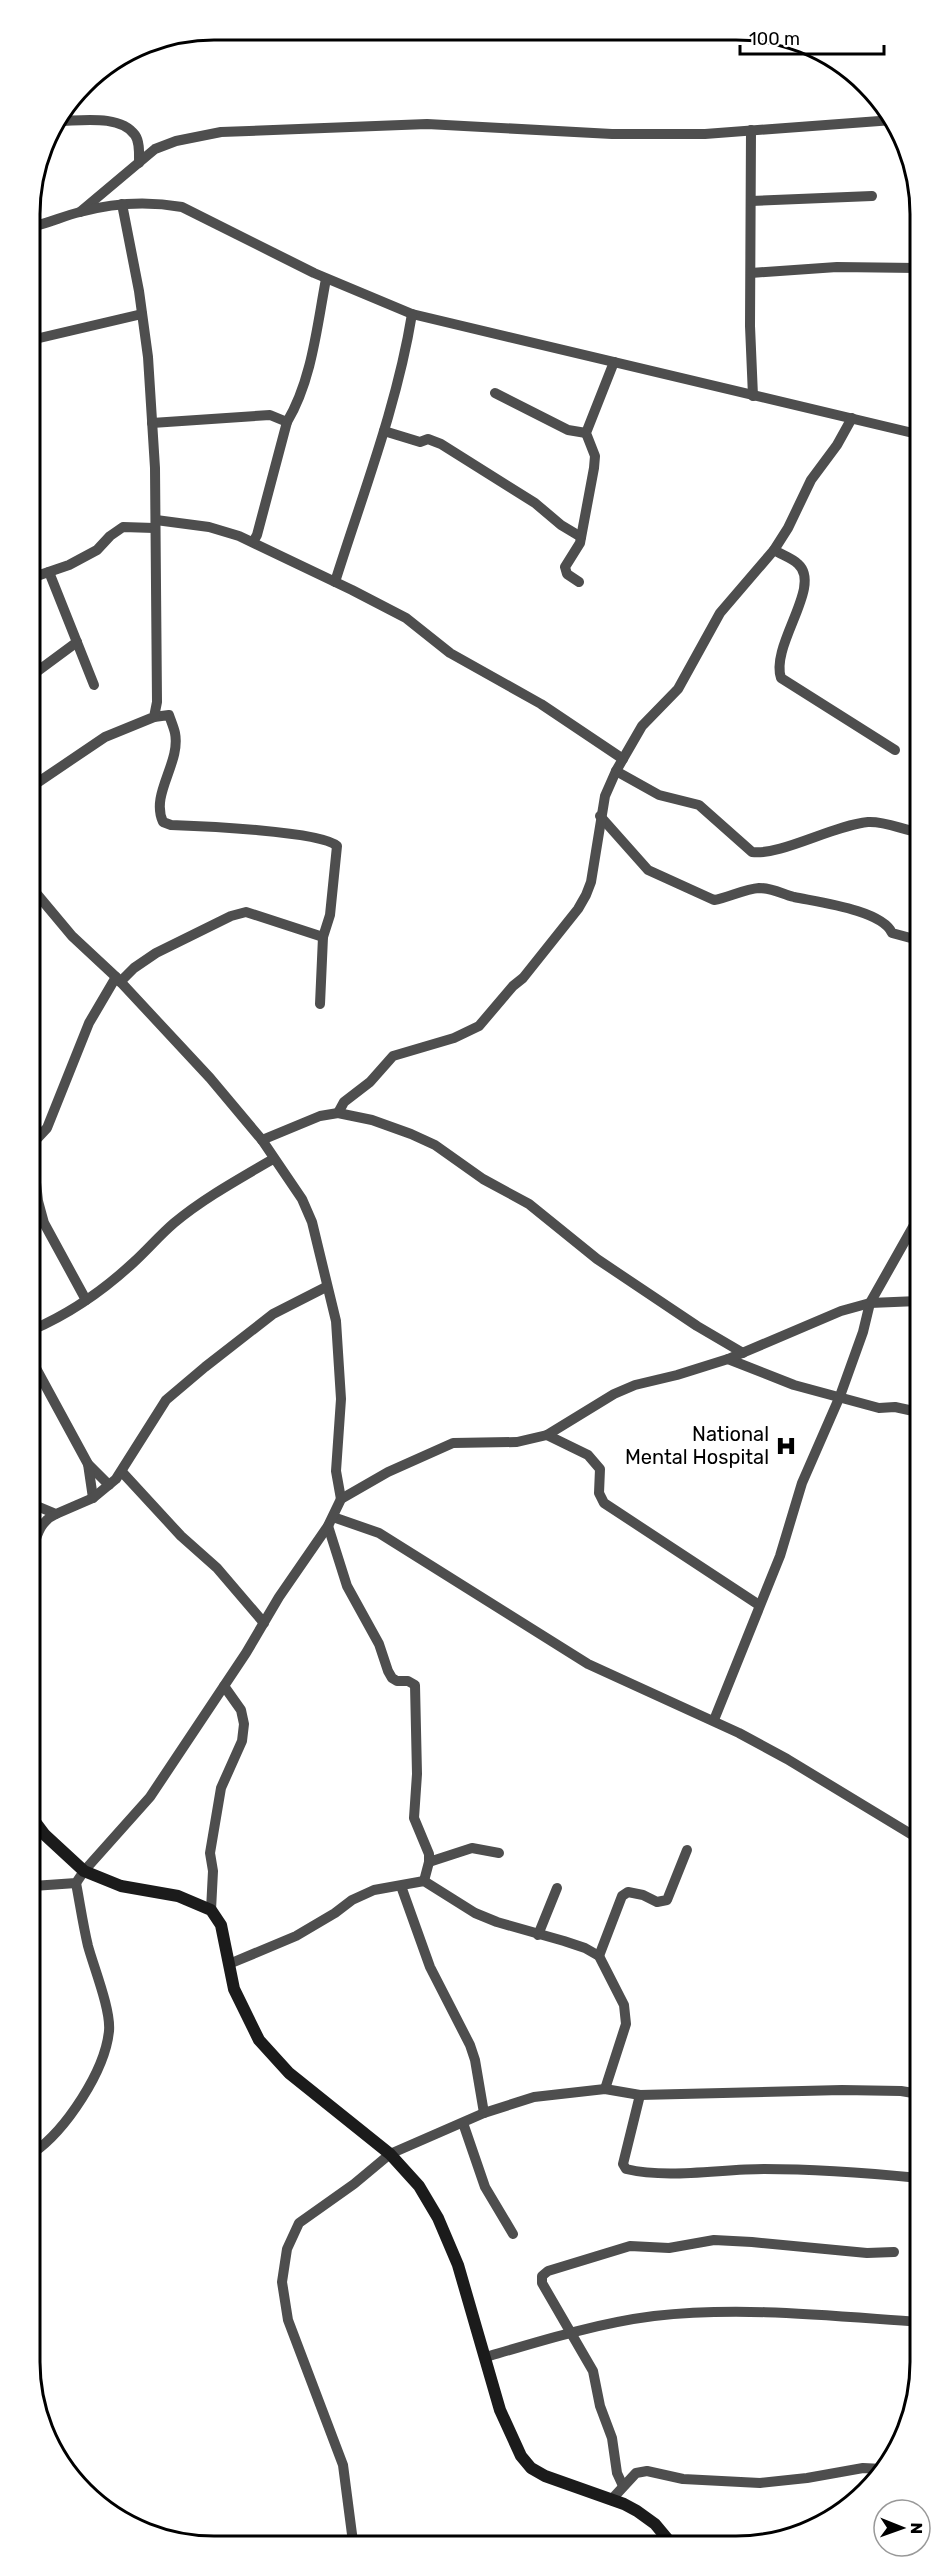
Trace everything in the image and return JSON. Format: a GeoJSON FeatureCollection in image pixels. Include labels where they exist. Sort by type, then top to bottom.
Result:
{"type":"FeatureCollection","features":[{"type":"Feature","properties":{"kind":"street"},"geometry":{"type":"LineString","coordinates":[[68,121],[98,121],[123,125],[135,136],[139,148],[139,163]]}},
{"type":"Feature","properties":{"kind":"street"},"geometry":{"type":"LineString","coordinates":[[80,212],[155,149],[176,141],[221,132],[427,124],[612,134],[705,134],[882,121]]}},
{"type":"Feature","properties":{"kind":"street"},"geometry":{"type":"LineString","coordinates":[[751,130],[753,396]]}},
{"type":"Feature","properties":{"kind":"street"},"geometry":{"type":"LineString","coordinates":[[751,201],[872,196]]}},
{"type":"Feature","properties":{"kind":"street"},"geometry":{"type":"LineString","coordinates":[[122,204],[148,357],[158,644],[157,702],[154,717]]}},
{"type":"Feature","properties":{"kind":"street"},"geometry":{"type":"LineString","coordinates":[[41,223],[122,204],[165,204],[182,207],[326,279],[412,314],[910,432]]}},
{"type":"Feature","properties":{"kind":"street"},"geometry":{"type":"LineString","coordinates":[[751,273],[837,267],[910,268]]}},
{"type":"Feature","properties":{"kind":"street"},"geometry":{"type":"LineString","coordinates":[[253,542],[257,535],[287,422],[296,407],[310,362],[326,279]]}},
{"type":"Feature","properties":{"kind":"street"},"geometry":{"type":"LineString","coordinates":[[41,338],[142,314]]}},
{"type":"Feature","properties":{"kind":"street"},"geometry":{"type":"LineString","coordinates":[[335,582],[373,471],[406,346],[412,314]]}},
{"type":"Feature","properties":{"kind":"street"},"geometry":{"type":"LineString","coordinates":[[579,582],[567,574],[565,567],[580,543],[595,456],[586,433],[614,362]]}},
{"type":"Feature","properties":{"kind":"street"},"geometry":{"type":"LineString","coordinates":[[495,393],[568,430],[586,433]]}},
{"type":"Feature","properties":{"kind":"street"},"geometry":{"type":"LineString","coordinates":[[152,423],[270,415],[287,422]]}},
{"type":"Feature","properties":{"kind":"street"},"geometry":{"type":"LineString","coordinates":[[338,1113],[344,1102],[370,1082],[393,1056],[454,1038],[479,1026],[513,986],[523,978],[578,909],[591,882],[600,816],[605,796],[616,771],[642,726],[678,689],[720,613],[774,550],[788,528],[811,480],[837,445],[852,418]]}},
{"type":"Feature","properties":{"kind":"street"},"geometry":{"type":"LineString","coordinates":[[384,431],[420,442],[428,439],[441,444],[535,503],[561,525],[580,537]]}},
{"type":"Feature","properties":{"kind":"street"},"geometry":{"type":"LineString","coordinates":[[41,575],[69,565],[97,550],[110,536],[123,527],[155,524],[209,527],[253,542],[406,618],[450,653],[541,704],[623,759]]}},
{"type":"Feature","properties":{"kind":"street"},"geometry":{"type":"LineString","coordinates":[[774,550],[800,565],[805,576],[802,599],[779,657],[777,667],[781,678],[895,750]]}},
{"type":"Feature","properties":{"kind":"street"},"geometry":{"type":"LineString","coordinates":[[49,572],[94,685]]}},
{"type":"Feature","properties":{"kind":"street"},"geometry":{"type":"LineString","coordinates":[[41,668],[77,642]]}},
{"type":"Feature","properties":{"kind":"street"},"geometry":{"type":"LineString","coordinates":[[41,781],[105,737],[154,717],[169,715],[176,734],[175,749],[162,796],[160,815],[163,822],[171,825],[302,834],[331,840],[337,846],[337,860],[330,915],[323,937],[320,1004]]}},
{"type":"Feature","properties":{"kind":"street"},"geometry":{"type":"LineString","coordinates":[[616,771],[659,795],[699,805],[752,852],[769,851],[867,822],[879,822],[910,830]]}},
{"type":"Feature","properties":{"kind":"street"},"geometry":{"type":"LineString","coordinates":[[600,816],[648,870],[714,900],[756,888],[772,889],[792,897],[816,900],[866,915],[890,927],[892,933],[910,938]]}},
{"type":"Feature","properties":{"kind":"street"},"geometry":{"type":"LineString","coordinates":[[40,2148],[71,2114],[102,2057],[109,2030],[107,2012],[88,1944],[76,1883],[150,1797],[224,1686],[279,1596],[331,1521],[341,1499],[336,1471],[341,1399],[336,1321],[312,1222],[293,1183],[273,1159],[262,1140],[179,1043],[118,979],[72,936],[41,898]]}},
{"type":"Feature","properties":{"kind":"street"},"geometry":{"type":"LineString","coordinates":[[41,1135],[47,1128],[89,1023],[118,979],[156,953],[231,916],[246,912],[323,937]]}},
{"type":"Feature","properties":{"kind":"street"},"geometry":{"type":"LineString","coordinates":[[262,1140],[320,1116],[338,1113],[385,1124],[435,1145],[483,1179],[529,1204],[606,1265],[697,1326],[743,1353]]}},
{"type":"Feature","properties":{"kind":"street"},"geometry":{"type":"LineString","coordinates":[[40,1326],[55,1320],[86,1300],[132,1264],[172,1224],[211,1194],[273,1159]]}},
{"type":"Feature","properties":{"kind":"street"},"geometry":{"type":"LineString","coordinates":[[41,1210],[44,1223],[86,1300]]}},
{"type":"Feature","properties":{"kind":"street"},"geometry":{"type":"LineString","coordinates":[[714,1720],[780,1556],[802,1483],[840,1396],[863,1332],[870,1303],[910,1233]]}},
{"type":"Feature","properties":{"kind":"street"},"geometry":{"type":"LineString","coordinates":[[40,1527],[47,1518],[93,1498],[122,1472],[166,1400],[273,1314],[326,1287]]}},
{"type":"Feature","properties":{"kind":"street"},"geometry":{"type":"LineString","coordinates":[[341,1499],[388,1472],[453,1443],[517,1442],[547,1435],[614,1394],[635,1385],[728,1359],[809,1324],[870,1303],[909,1301]]}},
{"type":"Feature","properties":{"kind":"street"},"geometry":{"type":"LineString","coordinates":[[728,1359],[794,1385],[879,1408],[895,1407],[909,1410]]}},
{"type":"Feature","properties":{"kind":"street"},"geometry":{"type":"LineString","coordinates":[[40,1376],[88,1464],[109,1485]]}},
{"type":"Feature","properties":{"kind":"street"},"geometry":{"type":"LineString","coordinates":[[547,1435],[588,1455],[600,1469],[599,1492],[604,1503],[759,1605]]}},
{"type":"Feature","properties":{"kind":"street"},"geometry":{"type":"LineString","coordinates":[[88,1464],[93,1498]]}},
{"type":"Feature","properties":{"kind":"street"},"geometry":{"type":"LineString","coordinates":[[122,1472],[181,1536],[217,1568],[264,1623]]}},
{"type":"Feature","properties":{"kind":"street"},"geometry":{"type":"LineString","coordinates":[[40,1507],[56,1514]]}},
{"type":"Feature","properties":{"kind":"street"},"geometry":{"type":"LineString","coordinates":[[331,1521],[379,1533],[588,1664],[714,1720],[787,1758],[909,1833]]}},
{"type":"Feature","properties":{"kind":"street"},"geometry":{"type":"LineString","coordinates":[[331,1521],[347,1586],[379,1644],[388,1671],[397,1681],[408,1681],[415,1685],[417,1774],[415,1823],[426,1846],[429,1862],[424,1881]]}},
{"type":"Feature","properties":{"kind":"street"},"geometry":{"type":"LineString","coordinates":[[211,1910],[213,1871],[210,1853],[221,1788],[242,1741],[244,1724],[241,1710],[224,1686]]}},
{"type":"Feature","properties":{"kind":"street"},"geometry":{"type":"LineString","coordinates":[[40,1829],[84,1871],[121,1886],[178,1896],[211,1910],[221,1925],[234,1989],[260,2040],[289,2073],[390,2154],[419,2186],[438,2218],[458,2265],[500,2410],[521,2456],[531,2468],[545,2476],[612,2499],[637,2511],[655,2524],[665,2536]]}},
{"type":"Feature","properties":{"kind":"street"},"geometry":{"type":"LineString","coordinates":[[429,1862],[472,1848],[499,1852]]}},
{"type":"Feature","properties":{"kind":"street"},"geometry":{"type":"LineString","coordinates":[[599,1956],[622,1896],[628,1892],[643,1895],[657,1902],[667,1900],[687,1850]]}},
{"type":"Feature","properties":{"kind":"street"},"geometry":{"type":"LineString","coordinates":[[229,1964],[296,1936],[352,1900],[374,1890],[424,1881],[475,1913],[497,1922],[585,1948],[599,1956],[624,2005],[626,2024],[605,2089]]}},
{"type":"Feature","properties":{"kind":"street"},"geometry":{"type":"LineString","coordinates":[[40,1885],[76,1883]]}},
{"type":"Feature","properties":{"kind":"street"},"geometry":{"type":"LineString","coordinates":[[401,1886],[430,1967],[476,2060],[484,2113]]}},
{"type":"Feature","properties":{"kind":"street"},"geometry":{"type":"LineString","coordinates":[[538,1935],[557,1888]]}},
{"type":"Feature","properties":{"kind":"street"},"geometry":{"type":"LineString","coordinates":[[352,2536],[343,2465],[288,2320],[282,2282],[283,2267],[299,2223],[354,2184],[390,2154],[484,2113],[534,2097],[605,2089],[640,2095],[842,2090],[909,2092]]}},
{"type":"Feature","properties":{"kind":"street"},"geometry":{"type":"LineString","coordinates":[[640,2095],[623,2164],[626,2169],[662,2172],[764,2169],[909,2177]]}},
{"type":"Feature","properties":{"kind":"street"},"geometry":{"type":"LineString","coordinates":[[463,2123],[485,2187],[513,2234]]}},
{"type":"Feature","properties":{"kind":"street"},"geometry":{"type":"LineString","coordinates":[[623,2486],[617,2473],[612,2438],[600,2406],[593,2371],[542,2283],[542,2276],[548,2271],[630,2246],[669,2248],[714,2240],[867,2253],[894,2252]]}},
{"type":"Feature","properties":{"kind":"street"},"geometry":{"type":"LineString","coordinates":[[486,2357],[633,2319],[702,2313],[802,2314],[909,2321]]}},
{"type":"Feature","properties":{"kind":"street"},"geometry":{"type":"LineString","coordinates":[[612,2499],[636,2474],[647,2471],[683,2479],[760,2483],[872,2468]]}},
{"type":"Feature","properties":{"kind":"place","name":"National Mental Hospital"},"geometry":{"type":"Point","coordinates":[786,1446]}}]}
